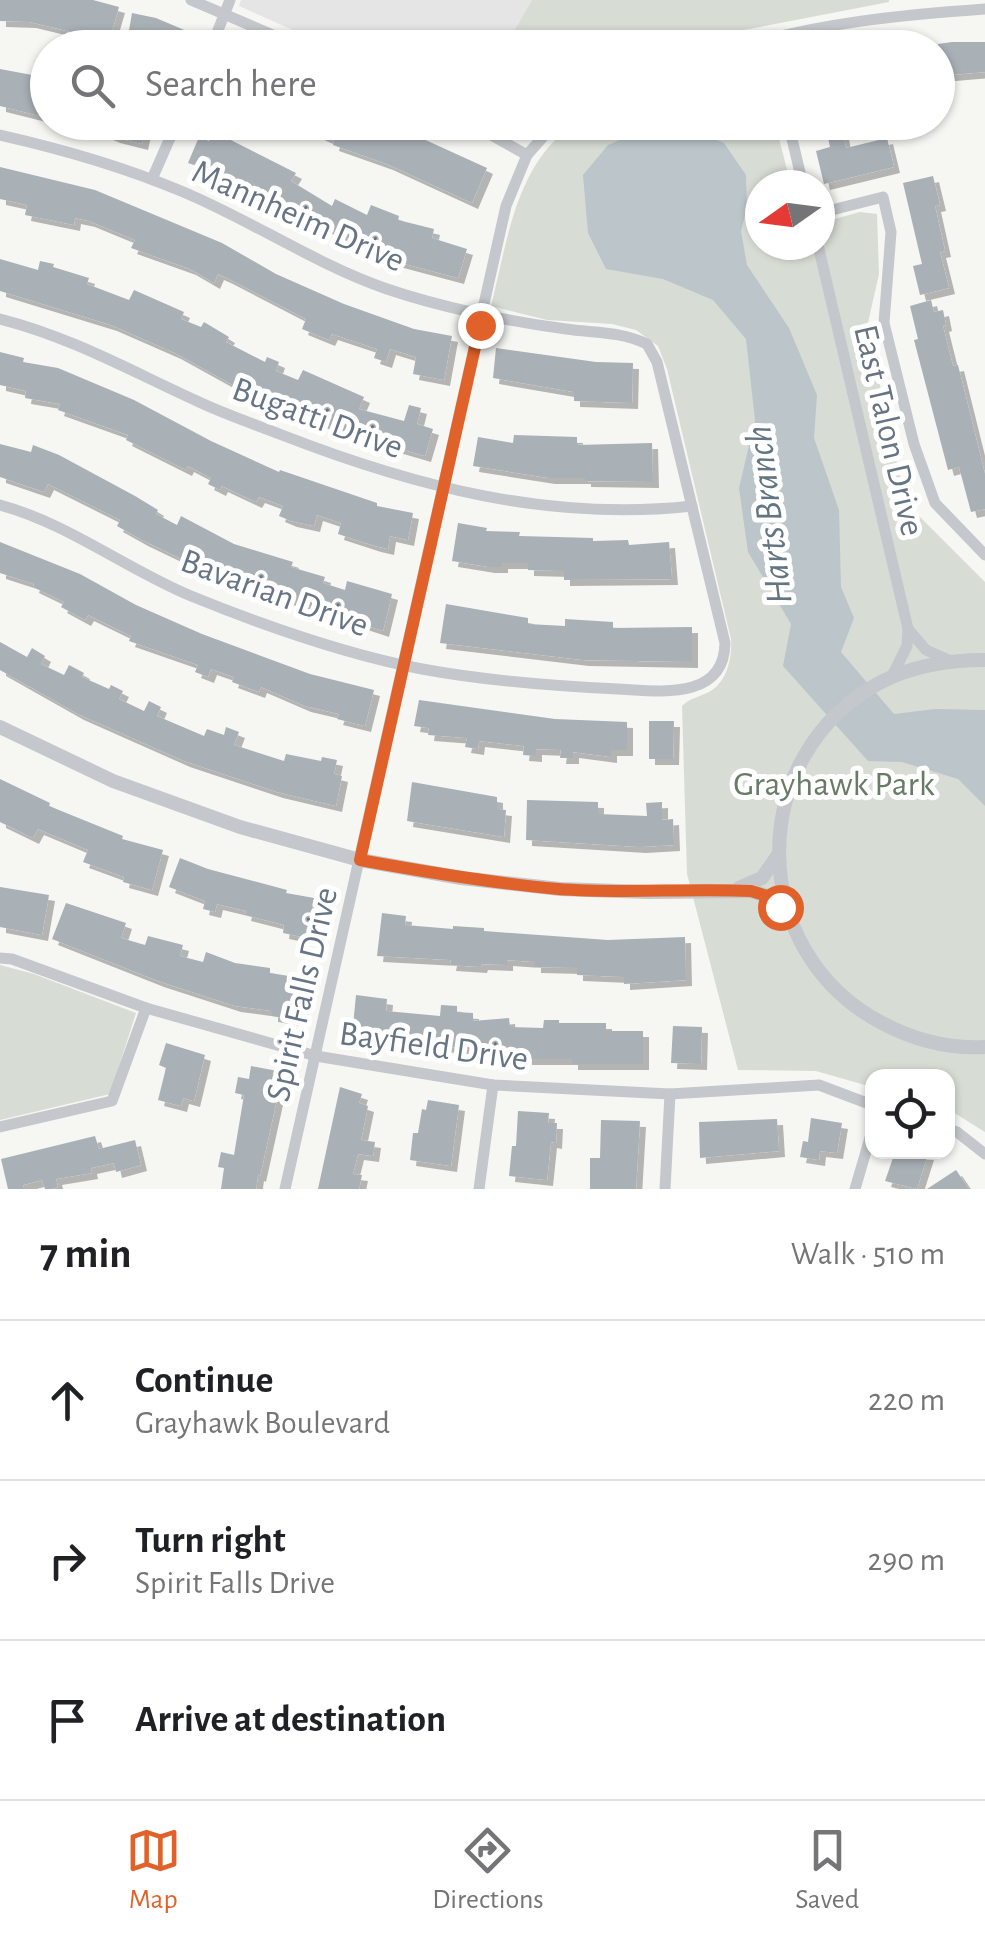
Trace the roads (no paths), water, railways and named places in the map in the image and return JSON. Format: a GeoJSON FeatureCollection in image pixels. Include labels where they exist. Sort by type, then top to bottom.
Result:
{"type":"FeatureCollection","features":[{"type":"Feature","properties":{"kind":"street"},"geometry":{"type":"LineString","coordinates":[[191,0],[263,30]]}},
{"type":"Feature","properties":{"kind":"street"},"geometry":{"type":"LineString","coordinates":[[219,30],[230,0]]}},
{"type":"Feature","properties":{"kind":"street"},"geometry":{"type":"LineString","coordinates":[[898,1],[900,15]]}},
{"type":"Feature","properties":{"kind":"street"},"geometry":{"type":"LineString","coordinates":[[830,30],[900,15],[985,9]]}},
{"type":"Feature","properties":{"kind":"street","name":"Mannheim Drive"},"geometry":{"type":"LineString","coordinates":[[0,135],[86,155],[152,180],[387,289],[482,313],[638,339],[647,344],[656,362],[692,506]]}},
{"type":"Feature","properties":{"kind":"street"},"geometry":{"type":"LineString","coordinates":[[152,180],[169,140]]}},
{"type":"Feature","properties":{"kind":"street"},"geometry":{"type":"LineString","coordinates":[[499,140],[526,156]]}},
{"type":"Feature","properties":{"kind":"street","name":"Spirit Falls Drive"},"geometry":{"type":"LineString","coordinates":[[286,1189],[506,206],[526,156],[540,140]]}},
{"type":"Feature","properties":{"kind":"street"},"geometry":{"type":"LineString","coordinates":[[792,140],[799,170]]}},
{"type":"Feature","properties":{"kind":"street"},"geometry":{"type":"LineString","coordinates":[[835,208],[882,197],[891,232],[884,323],[914,444],[935,504],[985,555]]}},
{"type":"Feature","properties":{"kind":"street","name":"East Talon Drive"},"geometry":{"type":"LineString","coordinates":[[822,260],[908,628]]}},
{"type":"Feature","properties":{"kind":"street","name":"Bugatti Drive"},"geometry":{"type":"LineString","coordinates":[[0,320],[38,329],[103,354],[199,403],[398,478],[527,503],[652,511],[692,506]]}},
{"type":"Feature","properties":{"kind":"street","name":"Bavarian Drive"},"geometry":{"type":"LineString","coordinates":[[0,506],[87,543],[188,595],[296,635],[404,664],[531,685],[664,691],[707,683],[720,670],[725,643],[692,506]]}},
{"type":"Feature","properties":{"kind":"street"},"geometry":{"type":"LineString","coordinates":[[908,628],[926,650],[951,661]]}},
{"type":"Feature","properties":{"kind":"street"},"geometry":{"type":"LineString","coordinates":[[885,680],[907,646],[908,628]]}},
{"type":"Feature","properties":{"kind":"street"},"geometry":{"type":"LineString","coordinates":[[985,660],[917,667],[885,680],[837,714],[808,748],[785,800],[779,854],[788,914],[817,970],[858,1010],[908,1037],[965,1048],[985,1046]]}},
{"type":"Feature","properties":{"kind":"street"},"geometry":{"type":"LineString","coordinates":[[0,727],[113,782],[240,827],[360,860],[461,878],[560,889],[751,891],[767,896],[788,914]]}},
{"type":"Feature","properties":{"kind":"street"},"geometry":{"type":"LineString","coordinates":[[734,890],[762,878],[779,854]]}},
{"type":"Feature","properties":{"kind":"street","name":"Bayfield Drive"},"geometry":{"type":"LineString","coordinates":[[0,958],[12,958],[146,1008],[316,1056],[493,1085],[670,1094],[819,1085],[865,1102]]}},
{"type":"Feature","properties":{"kind":"street"},"geometry":{"type":"LineString","coordinates":[[0,1127],[112,1101],[146,1008]]}},
{"type":"Feature","properties":{"kind":"street"},"geometry":{"type":"LineString","coordinates":[[479,1189],[493,1085]]}},
{"type":"Feature","properties":{"kind":"street"},"geometry":{"type":"LineString","coordinates":[[665,1189],[670,1094]]}},
{"type":"Feature","properties":{"kind":"street"},"geometry":{"type":"LineString","coordinates":[[955,1132],[985,1154]]}},
{"type":"Feature","properties":{"kind":"street"},"geometry":{"type":"LineString","coordinates":[[855,1189],[865,1155]]}},
{"type":"Feature","properties":{"kind":"water","name":"Harts Branch"},"geometry":{"type":"Polygon","coordinates":[[[620,140],[717,140],[724,143],[745,174],[741,231],[745,260],[789,328],[817,395],[814,438],[839,510],[841,587],[854,618],[841,652],[894,714],[935,709],[985,710],[985,806],[958,779],[902,762],[868,761],[783,666],[791,624],[748,552],[739,488],[755,420],[746,339],[713,300],[663,279],[606,269],[588,233],[583,175],[608,145],[620,140]]]}},
{"type":"Feature","properties":{"kind":"park label","name":"Grayhawk Park"},"geometry":{"type":"Point","coordinates":[834,783]}}]}
